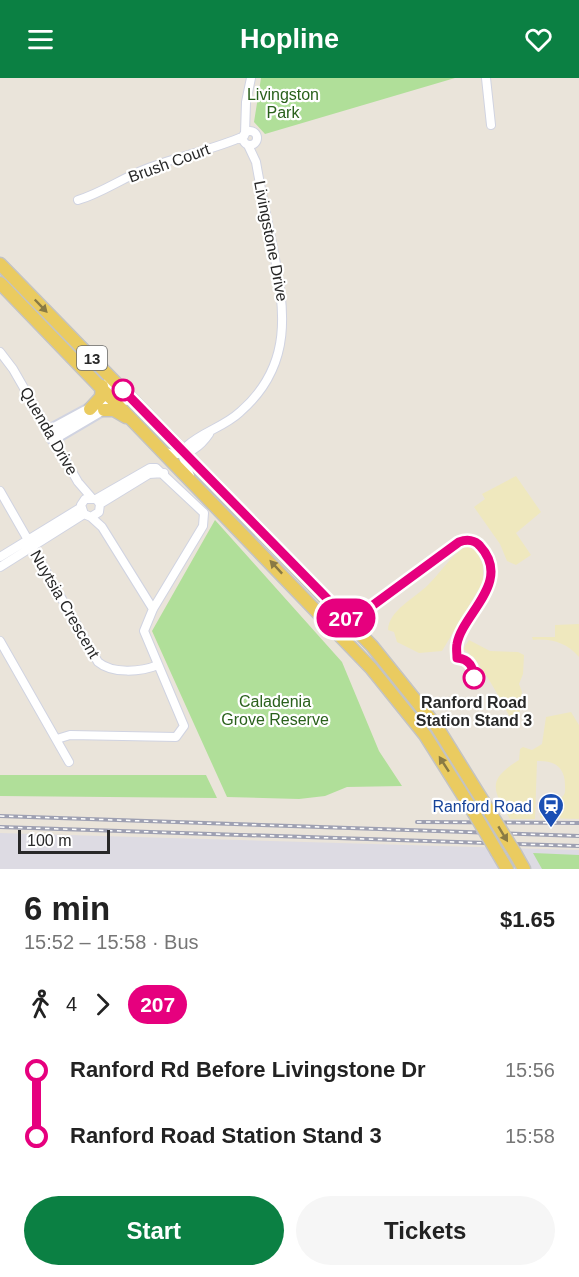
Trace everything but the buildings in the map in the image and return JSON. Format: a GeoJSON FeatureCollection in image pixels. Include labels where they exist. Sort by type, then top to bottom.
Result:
{"type":"FeatureCollection","features":[{"type":"Feature","properties":{"kind":"main road","name":"13"},"geometry":{"type":"LineString","coordinates":[[0,264],[187,452],[402,679],[437,727],[525,869]]}},
{"type":"Feature","properties":{"kind":"main road","name":"13"},"geometry":{"type":"LineString","coordinates":[[0,283],[102,386],[384,683],[425,735],[507,869]]}},
{"type":"Feature","properties":{"kind":"main road"},"geometry":{"type":"LineString","coordinates":[[90,409],[101,397],[102,386]]}},
{"type":"Feature","properties":{"kind":"main road"},"geometry":{"type":"LineString","coordinates":[[104,410],[119,411],[143,431]]}},
{"type":"Feature","properties":{"kind":"street","name":"Livingstone Drive"},"geometry":{"type":"LineString","coordinates":[[187,452],[188,444],[209,434],[240,413],[267,380],[281,345],[284,306],[256,162],[248,140],[246,102],[251,78]]}},
{"type":"Feature","properties":{"kind":"street"},"geometry":{"type":"LineString","coordinates":[[486,78],[491,125]]}},
{"type":"Feature","properties":{"kind":"street","name":"Brush Court"},"geometry":{"type":"LineString","coordinates":[[78,201],[104,191],[133,173],[157,164],[229,142],[248,140],[249,131],[255,133],[247,117]]}},
{"type":"Feature","properties":{"kind":"street","name":"Quenda Drive"},"geometry":{"type":"LineString","coordinates":[[0,352],[14,369],[78,482],[96,503],[102,527]]}},
{"type":"Feature","properties":{"kind":"street"},"geometry":{"type":"LineString","coordinates":[[51,435],[104,410],[113,398],[112,383],[106,372]]}},
{"type":"Feature","properties":{"kind":"street"},"geometry":{"type":"LineString","coordinates":[[51,435],[90,409],[113,398],[134,400]]}},
{"type":"Feature","properties":{"kind":"street"},"geometry":{"type":"LineString","coordinates":[[162,451],[187,452],[184,462],[193,482]]}},
{"type":"Feature","properties":{"kind":"street"},"geometry":{"type":"LineString","coordinates":[[0,557],[30,543],[149,474],[164,472],[204,513],[205,520],[153,609],[144,631],[183,719],[182,733],[177,737],[70,735],[57,739]]}},
{"type":"Feature","properties":{"kind":"street","name":"Quenda Drive"},"geometry":{"type":"LineString","coordinates":[[78,482],[84,510],[102,527],[153,609]]}},
{"type":"Feature","properties":{"kind":"street","name":"Nuytsia Crescent"},"geometry":{"type":"LineString","coordinates":[[0,491],[98,662],[111,669],[141,670],[158,665]]}},
{"type":"Feature","properties":{"kind":"street"},"geometry":{"type":"LineString","coordinates":[[84,510],[96,503]]}},
{"type":"Feature","properties":{"kind":"street"},"geometry":{"type":"LineString","coordinates":[[0,567],[30,543]]}},
{"type":"Feature","properties":{"kind":"street"},"geometry":{"type":"LineString","coordinates":[[144,596],[158,600]]}},
{"type":"Feature","properties":{"kind":"street"},"geometry":{"type":"LineString","coordinates":[[0,641],[69,762]]}},
{"type":"Feature","properties":{"kind":"shaded area"},"geometry":{"type":"Polygon","coordinates":[[[0,833],[579,850],[579,869],[0,869],[0,833]]]}},
{"type":"Feature","properties":{"kind":"green space","name":"Livingston Park"},"geometry":{"type":"Polygon","coordinates":[[[261,78],[455,78],[265,134],[254,122],[261,78]]]}},
{"type":"Feature","properties":{"kind":"green space","name":"Caladenia Grove Reserve"},"geometry":{"type":"Polygon","coordinates":[[[215,520],[342,662],[379,751],[402,786],[347,787],[325,796],[299,799],[227,797],[152,631],[215,520]]]}},
{"type":"Feature","properties":{"kind":"green space"},"geometry":{"type":"Polygon","coordinates":[[[0,775],[206,775],[217,798],[0,796],[0,775]]]}},
{"type":"Feature","properties":{"kind":"green space"},"geometry":{"type":"Polygon","coordinates":[[[533,853],[579,855],[579,869],[542,869],[533,853]]]}},
{"type":"Feature","properties":{"kind":"sand"},"geometry":{"type":"Polygon","coordinates":[[[516,476],[541,512],[516,533],[531,555],[516,565],[507,561],[500,544],[474,507],[485,499],[482,494],[516,476]]]}},
{"type":"Feature","properties":{"kind":"sand"},"geometry":{"type":"Polygon","coordinates":[[[468,545],[474,546],[483,565],[483,582],[442,651],[419,653],[397,642],[394,632],[388,630],[393,616],[468,545]]]}},
{"type":"Feature","properties":{"kind":"sand"},"geometry":{"type":"Polygon","coordinates":[[[579,624],[579,657],[558,642],[533,640],[532,637],[555,637],[555,625],[579,624]]]}},
{"type":"Feature","properties":{"kind":"sand"},"geometry":{"type":"Polygon","coordinates":[[[469,640],[490,651],[518,652],[524,655],[523,674],[519,684],[522,692],[518,725],[515,726],[492,684],[477,663],[463,649],[469,640]]]}},
{"type":"Feature","properties":{"kind":"sand"},"geometry":{"type":"Polygon","coordinates":[[[571,712],[579,725],[579,819],[540,818],[541,798],[561,798],[565,785],[561,769],[553,763],[537,761],[535,819],[510,819],[496,792],[497,780],[502,773],[519,760],[520,749],[523,747],[532,750],[542,744],[546,717],[571,712]]]}},
{"type":"Feature","properties":{"kind":"railway"},"geometry":{"type":"LineString","coordinates":[[0,816],[579,836]]}},
{"type":"Feature","properties":{"kind":"railway"},"geometry":{"type":"LineString","coordinates":[[417,822],[579,823]]}},
{"type":"Feature","properties":{"kind":"railway"},"geometry":{"type":"LineString","coordinates":[[0,827],[579,846]]}},
{"type":"Feature","properties":{"kind":"bus line","name":"207"},"geometry":{"type":"LineString","coordinates":[[123,390],[350,622],[363,615],[459,542],[471,540],[478,543],[484,550],[489,563],[489,584],[456,645],[457,658],[469,661],[473,668],[474,678]]}},
{"type":"Feature","properties":{"kind":"place","name":"Ranford Road Station Stand 3"},"geometry":{"type":"Point","coordinates":[474,678]}},
{"type":"Feature","properties":{"kind":"place","name":"Ranford Road"},"geometry":{"type":"Point","coordinates":[551,829]}}]}
